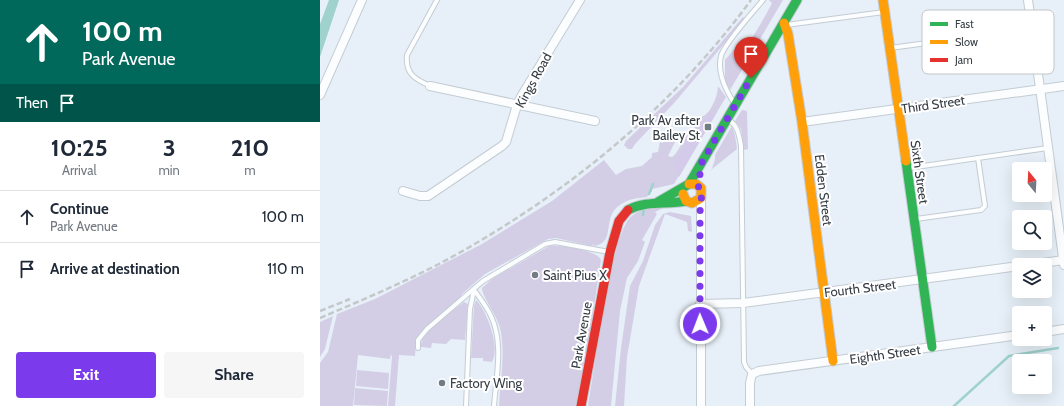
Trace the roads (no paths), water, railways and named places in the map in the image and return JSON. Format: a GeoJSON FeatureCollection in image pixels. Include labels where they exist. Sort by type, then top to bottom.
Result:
{"type":"FeatureCollection","features":[{"type":"Feature","properties":{"kind":"street"},"geometry":{"type":"LineString","coordinates":[[320,94],[362,0]]}},
{"type":"Feature","properties":{"kind":"street","name":"Kings Road"},"geometry":{"type":"LineString","coordinates":[[403,191],[420,196],[428,196],[502,146],[507,138],[517,105],[580,0]]}},
{"type":"Feature","properties":{"kind":"street"},"geometry":{"type":"LineString","coordinates":[[700,226],[698,218],[683,195],[691,186],[702,162],[785,24],[797,0]]}},
{"type":"Feature","properties":{"kind":"street","name":"Sixth Street"},"geometry":{"type":"LineString","coordinates":[[883,0],[932,347]]}},
{"type":"Feature","properties":{"kind":"street"},"geometry":{"type":"LineString","coordinates":[[1028,0],[1029,10]]}},
{"type":"Feature","properties":{"kind":"street","name":"Edden Street"},"geometry":{"type":"LineString","coordinates":[[785,24],[802,122],[833,361]]}},
{"type":"Feature","properties":{"kind":"street"},"geometry":{"type":"LineString","coordinates":[[1037,74],[1064,262],[1052,263]]}},
{"type":"Feature","properties":{"kind":"street"},"geometry":{"type":"LineString","coordinates":[[430,86],[595,121]]}},
{"type":"Feature","properties":{"kind":"street","name":"Third Street"},"geometry":{"type":"LineString","coordinates":[[802,122],[1064,86]]}},
{"type":"Feature","properties":{"kind":"street"},"geometry":{"type":"LineString","coordinates":[[691,186],[702,191],[700,226],[700,406]]}},
{"type":"Feature","properties":{"kind":"street","name":"Park Avenue"},"geometry":{"type":"LineString","coordinates":[[658,202],[691,186]]}},
{"type":"Feature","properties":{"kind":"street"},"geometry":{"type":"LineString","coordinates":[[688,201],[694,202],[701,198]]}},
{"type":"Feature","properties":{"kind":"street","name":"Park Avenue"},"geometry":{"type":"LineString","coordinates":[[581,406],[610,252],[616,228],[624,213],[637,205],[658,202],[671,204],[688,201]]}},
{"type":"Feature","properties":{"kind":"street","name":"Fourth Street"},"geometry":{"type":"LineString","coordinates":[[700,304],[743,303],[1012,267]]}},
{"type":"Feature","properties":{"kind":"street"},"geometry":{"type":"LineString","coordinates":[[1052,331],[1064,329]]}},
{"type":"Feature","properties":{"kind":"street","name":"Eighth Street"},"geometry":{"type":"LineString","coordinates":[[752,374],[759,371],[1012,336]]}},
{"type":"Feature","properties":{"kind":"street"},"geometry":{"type":"LineString","coordinates":[[750,406],[750,383],[752,374]]}},
{"type":"Feature","properties":{"kind":"lane"},"geometry":{"type":"LineString","coordinates":[[430,86],[413,78],[406,65],[407,55],[437,0]]}},
{"type":"Feature","properties":{"kind":"lane"},"geometry":{"type":"LineString","coordinates":[[735,105],[723,85],[721,57],[735,34],[763,0]]}},
{"type":"Feature","properties":{"kind":"lane"},"geometry":{"type":"LineString","coordinates":[[785,24],[885,12]]}},
{"type":"Feature","properties":{"kind":"lane"},"geometry":{"type":"LineString","coordinates":[[890,48],[922,44]]}},
{"type":"Feature","properties":{"kind":"lane"},"geometry":{"type":"LineString","coordinates":[[727,119],[734,124],[738,131],[741,146],[744,362],[752,374]]}},
{"type":"Feature","properties":{"kind":"lane"},"geometry":{"type":"LineString","coordinates":[[907,168],[1048,148]]}},
{"type":"Feature","properties":{"kind":"lane"},"geometry":{"type":"LineString","coordinates":[[914,219],[981,210],[985,206],[978,158]]}},
{"type":"Feature","properties":{"kind":"lane"},"geometry":{"type":"LineString","coordinates":[[418,348],[418,340],[427,329],[488,277],[544,244],[556,242],[610,252]]}},
{"type":"Feature","properties":{"kind":"lane"},"geometry":{"type":"LineString","coordinates":[[466,406],[470,308],[474,290]]}},
{"type":"Feature","properties":{"kind":"lane"},"geometry":{"type":"LineString","coordinates":[[474,290],[491,316],[496,331],[498,352],[494,406]]}},
{"type":"Feature","properties":{"kind":"waterway"},"geometry":{"type":"LineString","coordinates":[[649,194],[653,184]]}},
{"type":"Feature","properties":{"kind":"waterway"},"geometry":{"type":"LineString","coordinates":[[643,215],[644,209]]}},
{"type":"Feature","properties":{"kind":"waterway"},"geometry":{"type":"LineString","coordinates":[[954,406],[1009,356],[1058,348]]}},
{"type":"Feature","properties":{"kind":"railway"},"geometry":{"type":"LineString","coordinates":[[320,318],[439,264],[484,239],[569,181],[610,150],[648,116],[685,79],[719,41],[751,0]]}},
{"type":"Feature","properties":{"kind":"railway"},"geometry":{"type":"LineString","coordinates":[[320,311],[350,299]]}},
{"type":"Feature","properties":{"kind":"place","name":"Park Av after Bailey St"},"geometry":{"type":"Point","coordinates":[708,127]}},
{"type":"Feature","properties":{"kind":"place","name":"Saint Pius X"},"geometry":{"type":"Point","coordinates":[535,275]}},
{"type":"Feature","properties":{"kind":"place","name":"Factory Wing"},"geometry":{"type":"Point","coordinates":[442,383]}}]}
